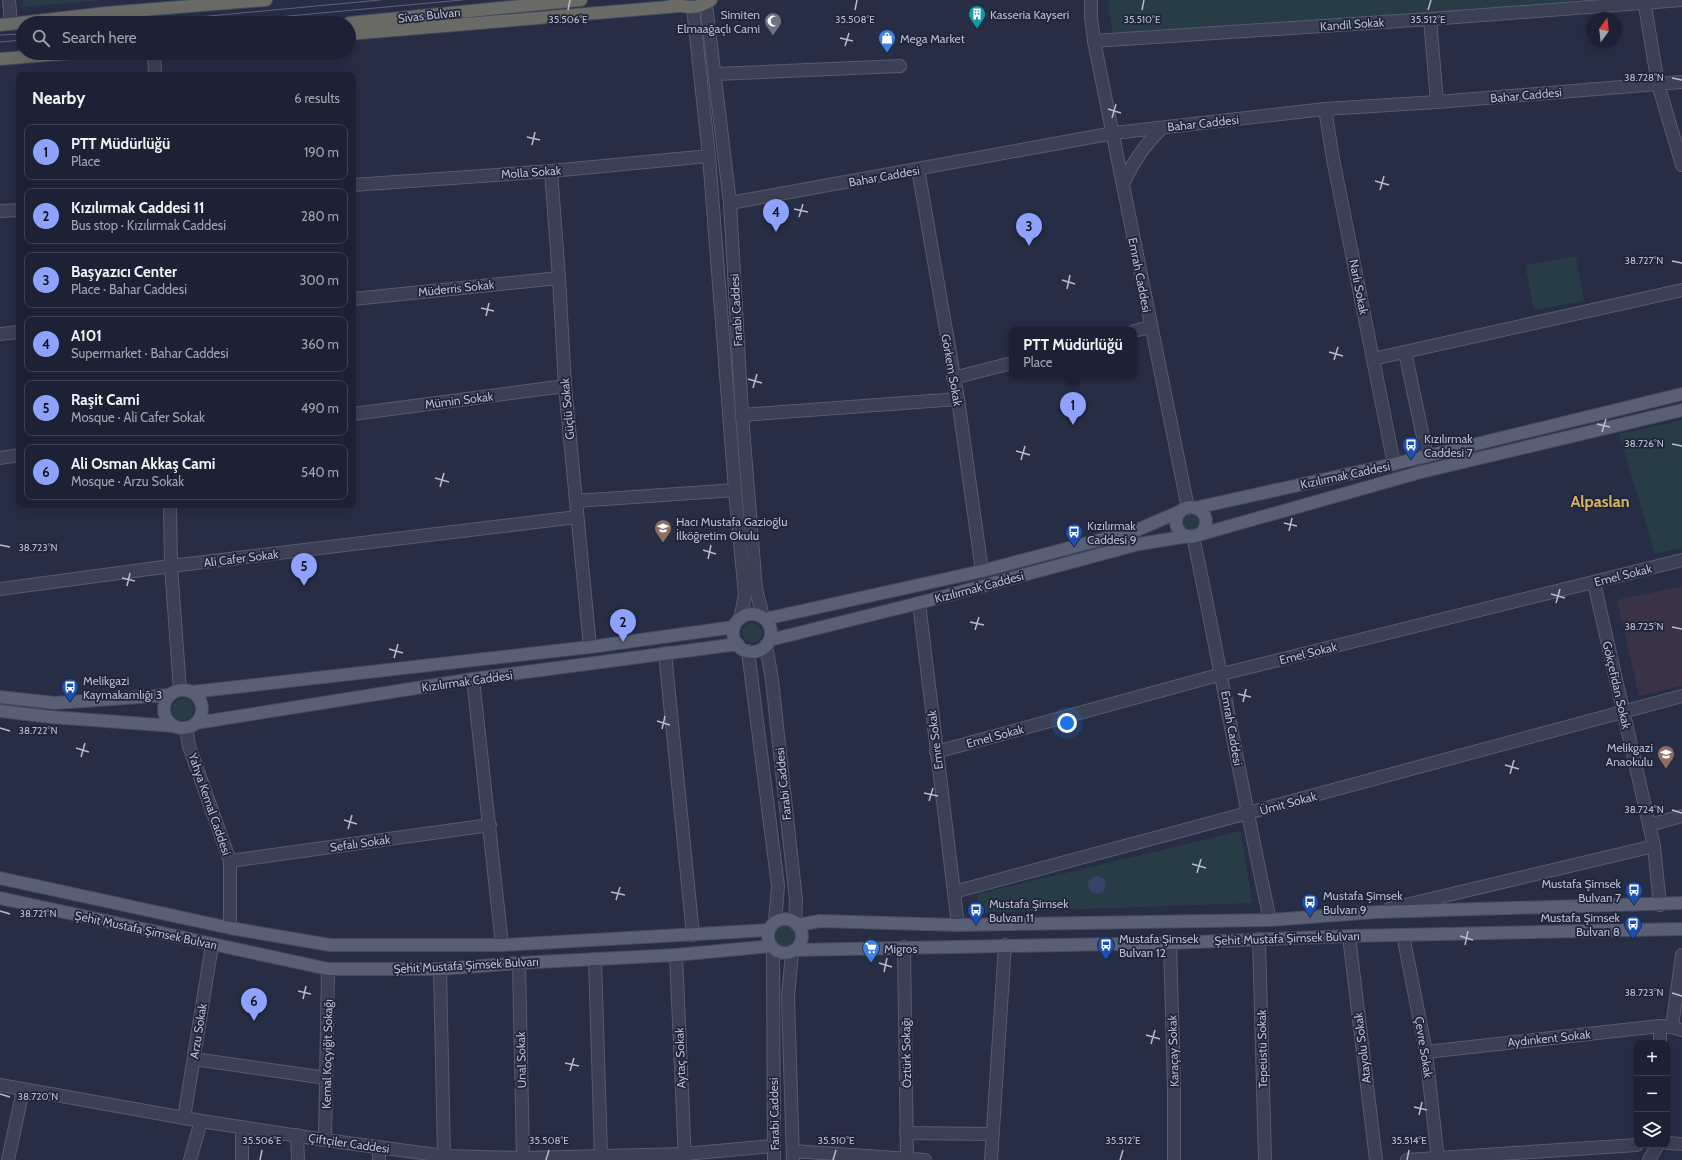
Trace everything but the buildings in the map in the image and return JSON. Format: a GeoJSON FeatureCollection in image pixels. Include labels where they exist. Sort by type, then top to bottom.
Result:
{"type":"FeatureCollection","features":[{"type":"Feature","properties":{"kind":"highway"},"geometry":{"type":"LineString","coordinates":[[203,6],[234,0]]}},
{"type":"Feature","properties":{"kind":"highway"},"geometry":{"type":"LineString","coordinates":[[78,16],[266,0]]}},
{"type":"Feature","properties":{"kind":"highway","name":"Sivas Bulvarı"},"geometry":{"type":"LineString","coordinates":[[356,22],[581,0]]}},
{"type":"Feature","properties":{"kind":"highway"},"geometry":{"type":"LineString","coordinates":[[356,33],[675,3],[693,8],[709,2]]}},
{"type":"Feature","properties":{"kind":"highway"},"geometry":{"type":"LineString","coordinates":[[5,24],[16,23]]}},
{"type":"Feature","properties":{"kind":"highway"},"geometry":{"type":"LineString","coordinates":[[0,59],[16,58]]}},
{"type":"Feature","properties":{"kind":"main road","name":"Kızılırmak Caddesi"},"geometry":{"type":"LineString","coordinates":[[764,618],[982,571],[1137,530],[1188,509],[1394,464],[1682,394]]}},
{"type":"Feature","properties":{"kind":"main road","name":"Kızılırmak Caddesi"},"geometry":{"type":"LineString","coordinates":[[768,643],[1139,544],[1193,536],[1421,472],[1682,410]]}},
{"type":"Feature","properties":{"kind":"main road"},"geometry":{"type":"LineString","coordinates":[[1188,509],[1203,514],[1205,520],[1203,530],[1193,536],[1180,532],[1177,526],[1177,517],[1188,509]]}},
{"type":"Feature","properties":{"kind":"main road"},"geometry":{"type":"LineString","coordinates":[[751,614],[764,618],[771,629],[768,643],[761,649],[748,651],[738,644],[734,633],[737,623],[751,614]]}},
{"type":"Feature","properties":{"kind":"main road","name":"Kızılırmak Caddesi"},"geometry":{"type":"LineString","coordinates":[[0,697],[54,703],[180,692],[590,646],[737,623]]}},
{"type":"Feature","properties":{"kind":"main road","name":"Kızılırmak Caddesi"},"geometry":{"type":"LineString","coordinates":[[0,711],[51,717],[185,725],[473,679],[738,644]]}},
{"type":"Feature","properties":{"kind":"main road"},"geometry":{"type":"LineString","coordinates":[[180,692],[200,700],[202,706],[200,718],[185,725],[165,718],[164,712],[165,700],[180,692]]}},
{"type":"Feature","properties":{"kind":"main road","name":"Şehit Mustafa Şimsek Bulvarı"},"geometry":{"type":"LineString","coordinates":[[0,878],[230,928],[330,946],[502,945],[693,935],[772,926]]}},
{"type":"Feature","properties":{"kind":"main road","name":"Şehit Mustafa Şimsek Bulvarı"},"geometry":{"type":"LineString","coordinates":[[0,898],[328,969],[440,969],[519,963],[676,955],[772,947]]}},
{"type":"Feature","properties":{"kind":"main road","name":"Şehit Mustafa Şimsek Bulvarı"},"geometry":{"type":"LineString","coordinates":[[796,924],[820,921],[958,925],[1270,920],[1377,912],[1682,903]]}},
{"type":"Feature","properties":{"kind":"main road"},"geometry":{"type":"LineString","coordinates":[[785,919],[796,924],[801,931],[802,938],[800,945],[794,951],[782,953],[772,947],[767,936],[772,926],[785,919]]}},
{"type":"Feature","properties":{"kind":"main road","name":"Şehit Mustafa Şimsek Bulvarı"},"geometry":{"type":"LineString","coordinates":[[794,951],[904,947],[1170,943],[1349,936],[1682,928]]}},
{"type":"Feature","properties":{"kind":"street"},"geometry":{"type":"LineString","coordinates":[[5,24],[9,0]]}},
{"type":"Feature","properties":{"kind":"street"},"geometry":{"type":"LineString","coordinates":[[1084,0],[1091,17]]}},
{"type":"Feature","properties":{"kind":"street"},"geometry":{"type":"LineString","coordinates":[[1091,0],[1091,17]]}},
{"type":"Feature","properties":{"kind":"street","name":"Kandil Sokak"},"geometry":{"type":"LineString","coordinates":[[1094,41],[1430,19],[1682,0]]}},
{"type":"Feature","properties":{"kind":"street","name":"Farabi Caddesi"},"geometry":{"type":"LineString","coordinates":[[709,2],[730,203],[742,415],[756,589],[764,618]]}},
{"type":"Feature","properties":{"kind":"street"},"geometry":{"type":"LineString","coordinates":[[1644,2],[1658,84],[1682,165]]}},
{"type":"Feature","properties":{"kind":"street","name":"Farabi Caddesi"},"geometry":{"type":"LineString","coordinates":[[693,8],[709,156],[735,490],[746,595],[737,623]]}},
{"type":"Feature","properties":{"kind":"street","name":"Emrah Caddesi"},"geometry":{"type":"LineString","coordinates":[[1091,17],[1094,41],[1114,133],[1150,327],[1188,509]]}},
{"type":"Feature","properties":{"kind":"street"},"geometry":{"type":"LineString","coordinates":[[1430,19],[1437,102]]}},
{"type":"Feature","properties":{"kind":"street"},"geometry":{"type":"LineString","coordinates":[[154,60],[155,72]]}},
{"type":"Feature","properties":{"kind":"street"},"geometry":{"type":"LineString","coordinates":[[716,74],[900,66]]}},
{"type":"Feature","properties":{"kind":"street","name":"Bahar Caddesi"},"geometry":{"type":"LineString","coordinates":[[730,203],[1114,133],[1325,109],[1437,102],[1682,82]]}},
{"type":"Feature","properties":{"kind":"street","name":"Narlı Sokak"},"geometry":{"type":"LineString","coordinates":[[1325,109],[1333,158],[1394,464]]}},
{"type":"Feature","properties":{"kind":"street"},"geometry":{"type":"LineString","coordinates":[[1123,184],[1136,158],[1162,128]]}},
{"type":"Feature","properties":{"kind":"street","name":"Molla Sokak"},"geometry":{"type":"LineString","coordinates":[[356,185],[550,171],[709,156]]}},
{"type":"Feature","properties":{"kind":"street","name":"Görkem Sokak"},"geometry":{"type":"LineString","coordinates":[[918,169],[953,378],[958,399],[982,571]]}},
{"type":"Feature","properties":{"kind":"street","name":"Güçlü Sokak"},"geometry":{"type":"LineString","coordinates":[[550,171],[559,278],[565,386],[590,646]]}},
{"type":"Feature","properties":{"kind":"street"},"geometry":{"type":"LineString","coordinates":[[0,211],[16,210]]}},
{"type":"Feature","properties":{"kind":"street","name":"Müderris Sokak"},"geometry":{"type":"LineString","coordinates":[[356,299],[559,278]]}},
{"type":"Feature","properties":{"kind":"street"},"geometry":{"type":"LineString","coordinates":[[1374,359],[1682,290]]}},
{"type":"Feature","properties":{"kind":"street"},"geometry":{"type":"LineString","coordinates":[[1137,330],[1150,327]]}},
{"type":"Feature","properties":{"kind":"street"},"geometry":{"type":"LineString","coordinates":[[0,334],[16,332]]}},
{"type":"Feature","properties":{"kind":"street"},"geometry":{"type":"LineString","coordinates":[[1405,352],[1427,456]]}},
{"type":"Feature","properties":{"kind":"street"},"geometry":{"type":"LineString","coordinates":[[953,378],[1009,364]]}},
{"type":"Feature","properties":{"kind":"street","name":"Mümin Sokak"},"geometry":{"type":"LineString","coordinates":[[356,414],[565,386]]}},
{"type":"Feature","properties":{"kind":"street"},"geometry":{"type":"LineString","coordinates":[[742,415],[958,399]]}},
{"type":"Feature","properties":{"kind":"street"},"geometry":{"type":"LineString","coordinates":[[0,458],[16,456]]}},
{"type":"Feature","properties":{"kind":"street"},"geometry":{"type":"LineString","coordinates":[[576,501],[735,490]]}},
{"type":"Feature","properties":{"kind":"street"},"geometry":{"type":"LineString","coordinates":[[170,508],[171,566],[180,692]]}},
{"type":"Feature","properties":{"kind":"street","name":"Ali Cafer Sokak"},"geometry":{"type":"LineString","coordinates":[[0,589],[171,566],[578,517]]}},
{"type":"Feature","properties":{"kind":"street","name":"Emrah Caddesi"},"geometry":{"type":"LineString","coordinates":[[1193,536],[1222,674],[1247,814],[1270,920]]}},
{"type":"Feature","properties":{"kind":"street","name":"Emel Sokak"},"geometry":{"type":"LineString","coordinates":[[936,752],[1222,674],[1682,560]]}},
{"type":"Feature","properties":{"kind":"street","name":"Gökçefidan Sokak"},"geometry":{"type":"LineString","coordinates":[[1594,583],[1654,846],[1660,904]]}},
{"type":"Feature","properties":{"kind":"street","name":"Emre Sokak"},"geometry":{"type":"LineString","coordinates":[[919,603],[958,925]]}},
{"type":"Feature","properties":{"kind":"street","name":"Farabi Caddesi"},"geometry":{"type":"LineString","coordinates":[[768,643],[796,900],[796,924]]}},
{"type":"Feature","properties":{"kind":"street","name":"Farabi Caddesi"},"geometry":{"type":"LineString","coordinates":[[748,651],[778,886],[772,926]]}},
{"type":"Feature","properties":{"kind":"street"},"geometry":{"type":"LineString","coordinates":[[665,653],[693,935]]}},
{"type":"Feature","properties":{"kind":"street"},"geometry":{"type":"LineString","coordinates":[[473,679],[502,945]]}},
{"type":"Feature","properties":{"kind":"street","name":"Ümit Sokak"},"geometry":{"type":"LineString","coordinates":[[954,892],[1682,696]]}},
{"type":"Feature","properties":{"kind":"street","name":"Yahya Kemal Caddesi"},"geometry":{"type":"LineString","coordinates":[[185,725],[189,746],[230,862],[230,928]]}},
{"type":"Feature","properties":{"kind":"street"},"geometry":{"type":"LineString","coordinates":[[1649,825],[1682,816]]}},
{"type":"Feature","properties":{"kind":"street","name":"Sefalı Sokak"},"geometry":{"type":"LineString","coordinates":[[230,862],[490,825]]}},
{"type":"Feature","properties":{"kind":"street"},"geometry":{"type":"LineString","coordinates":[[1377,912],[1654,846]]}},
{"type":"Feature","properties":{"kind":"street","name":"Çevre Sokak"},"geometry":{"type":"LineString","coordinates":[[1403,935],[1426,1052],[1438,1159]]}},
{"type":"Feature","properties":{"kind":"street","name":"Atayolu Sokak"},"geometry":{"type":"LineString","coordinates":[[1349,936],[1376,1160]]}},
{"type":"Feature","properties":{"kind":"street","name":"Tepeüstü Sokak"},"geometry":{"type":"LineString","coordinates":[[1259,939],[1265,1160]]}},
{"type":"Feature","properties":{"kind":"street","name":"Karaçay Sokak"},"geometry":{"type":"LineString","coordinates":[[1170,943],[1174,1086],[1174,1160]]}},
{"type":"Feature","properties":{"kind":"street","name":"Arzu Sokak"},"geometry":{"type":"LineString","coordinates":[[184,1118],[212,945]]}},
{"type":"Feature","properties":{"kind":"street"},"geometry":{"type":"LineString","coordinates":[[991,1160],[1004,945]]}},
{"type":"Feature","properties":{"kind":"street","name":"Farabi Caddesi"},"geometry":{"type":"LineString","coordinates":[[772,947],[774,1160]]}},
{"type":"Feature","properties":{"kind":"street","name":"Öztürk Sokağı"},"geometry":{"type":"LineString","coordinates":[[904,947],[907,1159]]}},
{"type":"Feature","properties":{"kind":"street","name":"Farabi Caddesi"},"geometry":{"type":"LineString","coordinates":[[793,1155],[788,997],[794,951]]}},
{"type":"Feature","properties":{"kind":"street","name":"Aytaç Sokak"},"geometry":{"type":"LineString","coordinates":[[676,955],[684,1157]]}},
{"type":"Feature","properties":{"kind":"street"},"geometry":{"type":"LineString","coordinates":[[1662,1040],[1672,1028],[1682,955]]}},
{"type":"Feature","properties":{"kind":"street"},"geometry":{"type":"LineString","coordinates":[[595,960],[601,1156]]}},
{"type":"Feature","properties":{"kind":"street","name":"Ünal Sokak"},"geometry":{"type":"LineString","coordinates":[[519,963],[523,1159]]}},
{"type":"Feature","properties":{"kind":"street","name":"Kemal Koçyiğit Sokağı"},"geometry":{"type":"LineString","coordinates":[[325,1140],[328,969]]}},
{"type":"Feature","properties":{"kind":"street"},"geometry":{"type":"LineString","coordinates":[[440,969],[444,1156]]}},
{"type":"Feature","properties":{"kind":"street","name":"Aydınkent Sokak"},"geometry":{"type":"LineString","coordinates":[[1426,1052],[1672,1028]]}},
{"type":"Feature","properties":{"kind":"street"},"geometry":{"type":"LineString","coordinates":[[194,1059],[326,1078]]}},
{"type":"Feature","properties":{"kind":"street","name":"Çiftçiler Caddesi"},"geometry":{"type":"LineString","coordinates":[[0,1085],[201,1121],[379,1147],[405,1155],[523,1159],[601,1156],[684,1157],[774,1146]]}},
{"type":"Feature","properties":{"kind":"street"},"geometry":{"type":"LineString","coordinates":[[8,1160],[23,1090]]}},
{"type":"Feature","properties":{"kind":"street"},"geometry":{"type":"LineString","coordinates":[[190,1160],[201,1121]]}},
{"type":"Feature","properties":{"kind":"street"},"geometry":{"type":"LineString","coordinates":[[242,1127],[242,1160]]}},
{"type":"Feature","properties":{"kind":"street"},"geometry":{"type":"LineString","coordinates":[[906,1133],[992,1134]]}},
{"type":"Feature","properties":{"kind":"street"},"geometry":{"type":"LineString","coordinates":[[297,1136],[298,1160]]}},
{"type":"Feature","properties":{"kind":"street"},"geometry":{"type":"LineString","coordinates":[[1670,1143],[1682,1144]]}},
{"type":"Feature","properties":{"kind":"street"},"geometry":{"type":"LineString","coordinates":[[1407,1160],[1634,1145]]}},
{"type":"Feature","properties":{"kind":"street"},"geometry":{"type":"LineString","coordinates":[[379,1147],[379,1160]]}},
{"type":"Feature","properties":{"kind":"street"},"geometry":{"type":"LineString","coordinates":[[1649,1160],[1656,1148]]}},
{"type":"Feature","properties":{"kind":"street"},"geometry":{"type":"LineString","coordinates":[[793,1155],[924,1160]]}},
{"type":"Feature","properties":{"kind":"shaded area"},"geometry":{"type":"Polygon","coordinates":[[[23,0],[104,0],[23,7],[23,0]]]}},
{"type":"Feature","properties":{"kind":"shaded area"},"geometry":{"type":"Polygon","coordinates":[[[1110,0],[1580,0],[1313,25],[1114,39],[1108,9],[1110,0]]]}},
{"type":"Feature","properties":{"kind":"shaded area"},"geometry":{"type":"Polygon","coordinates":[[[1576,256],[1584,301],[1534,310],[1525,265],[1576,256]]]}},
{"type":"Feature","properties":{"kind":"shaded area"},"geometry":{"type":"Polygon","coordinates":[[[1682,420],[1682,548],[1655,554],[1619,434],[1682,420]]]}},
{"type":"Feature","properties":{"kind":"shaded area"},"geometry":{"type":"Polygon","coordinates":[[[1191,513],[1197,516],[1200,522],[1197,528],[1191,531],[1185,528],[1182,522],[1185,516],[1191,513]]]}},
{"type":"Feature","properties":{"kind":"shaded area"},"geometry":{"type":"Polygon","coordinates":[[[1682,586],[1682,686],[1639,696],[1617,600],[1682,586]]]}},
{"type":"Feature","properties":{"kind":"shaded area"},"geometry":{"type":"Polygon","coordinates":[[[752,623],[759,626],[762,633],[759,640],[752,643],[745,640],[742,633],[745,626],[752,623]]]}},
{"type":"Feature","properties":{"kind":"shaded area"},"geometry":{"type":"Polygon","coordinates":[[[183,698],[191,701],[194,709],[191,717],[183,720],[175,717],[172,709],[175,701],[183,698]]]}},
{"type":"Feature","properties":{"kind":"shaded area"},"geometry":{"type":"Polygon","coordinates":[[[1241,831],[1252,903],[978,913],[977,894],[1241,831]]]}},
{"type":"Feature","properties":{"kind":"shaded area"},"geometry":{"type":"Polygon","coordinates":[[[785,926],[792,929],[795,936],[792,943],[785,946],[778,943],[775,936],[778,929],[785,926]]]}},
{"type":"Feature","properties":{"kind":"water"},"geometry":{"type":"Polygon","coordinates":[[[1097,876],[1103,879],[1106,885],[1103,891],[1097,894],[1091,891],[1088,885],[1091,879],[1097,876]]]}},
{"type":"Feature","properties":{"kind":"tram line"},"geometry":{"type":"LineString","coordinates":[[210,16],[380,0]]}},
{"type":"Feature","properties":{"kind":"tram line"},"geometry":{"type":"LineString","coordinates":[[289,16],[462,0]]}},
{"type":"Feature","properties":{"kind":"tram line"},"geometry":{"type":"LineString","coordinates":[[0,35],[16,34]]}},
{"type":"Feature","properties":{"kind":"tram line"},"geometry":{"type":"LineString","coordinates":[[0,42],[16,41]]}},
{"type":"Feature","properties":{"kind":"place","name":"Kasseria Kayseri"},"geometry":{"type":"Point","coordinates":[977,29]}},
{"type":"Feature","properties":{"kind":"place","name":"Simiten Elmaağaçlı Cami"},"geometry":{"type":"Point","coordinates":[773,36]}},
{"type":"Feature","properties":{"kind":"place","name":"Mega Market"},"geometry":{"type":"Point","coordinates":[887,53]}},
{"type":"Feature","properties":{"kind":"place","name":"A101"},"geometry":{"type":"Point","coordinates":[776,232]}},
{"type":"Feature","properties":{"kind":"place","name":"Başyazıcı Center"},"geometry":{"type":"Point","coordinates":[1029,246]}},
{"type":"Feature","properties":{"kind":"place","name":"PTT Müdürlüğü"},"geometry":{"type":"Point","coordinates":[1073,425]}},
{"type":"Feature","properties":{"kind":"place","name":"Kızılırmak Caddesi 7"},"geometry":{"type":"Point","coordinates":[1411,460]}},
{"type":"Feature","properties":{"kind":"place","name":"Hacı Mustafa Gazioğlu İlköğretim Okulu"},"geometry":{"type":"Point","coordinates":[663,543]}},
{"type":"Feature","properties":{"kind":"place","name":"Kızılırmak Caddesi 9"},"geometry":{"type":"Point","coordinates":[1074,547]}},
{"type":"Feature","properties":{"kind":"place","name":"Raşit Cami"},"geometry":{"type":"Point","coordinates":[304,586]}},
{"type":"Feature","properties":{"kind":"place","name":"Kızılırmak Caddesi 11"},"geometry":{"type":"Point","coordinates":[623,642]}},
{"type":"Feature","properties":{"kind":"place","name":"Melikgazi Kaymakamlığı 3"},"geometry":{"type":"Point","coordinates":[70,702]}},
{"type":"Feature","properties":{"kind":"place","name":"Melikgazi Anaokulu"},"geometry":{"type":"Point","coordinates":[1666,769]}},
{"type":"Feature","properties":{"kind":"place","name":"Mustafa Şimsek Bulvarı 7"},"geometry":{"type":"Point","coordinates":[1634,905]}},
{"type":"Feature","properties":{"kind":"place","name":"Mustafa Şimsek Bulvarı 9"},"geometry":{"type":"Point","coordinates":[1310,917]}},
{"type":"Feature","properties":{"kind":"place","name":"Mustafa Şimsek Bulvarı 11"},"geometry":{"type":"Point","coordinates":[976,925]}},
{"type":"Feature","properties":{"kind":"place","name":"Mustafa Şimsek Bulvarı 8"},"geometry":{"type":"Point","coordinates":[1633,939]}},
{"type":"Feature","properties":{"kind":"place","name":"Mustafa Şimsek Bulvarı 12"},"geometry":{"type":"Point","coordinates":[1106,960]}},
{"type":"Feature","properties":{"kind":"place","name":"Migros"},"geometry":{"type":"Point","coordinates":[871,963]}},
{"type":"Feature","properties":{"kind":"place","name":"Ali Osman Akkaş Cami"},"geometry":{"type":"Point","coordinates":[254,1021]}},
{"type":"Feature","properties":{"kind":"district","name":"Alpaslan"},"geometry":{"type":"Point","coordinates":[1600,501]}}]}
